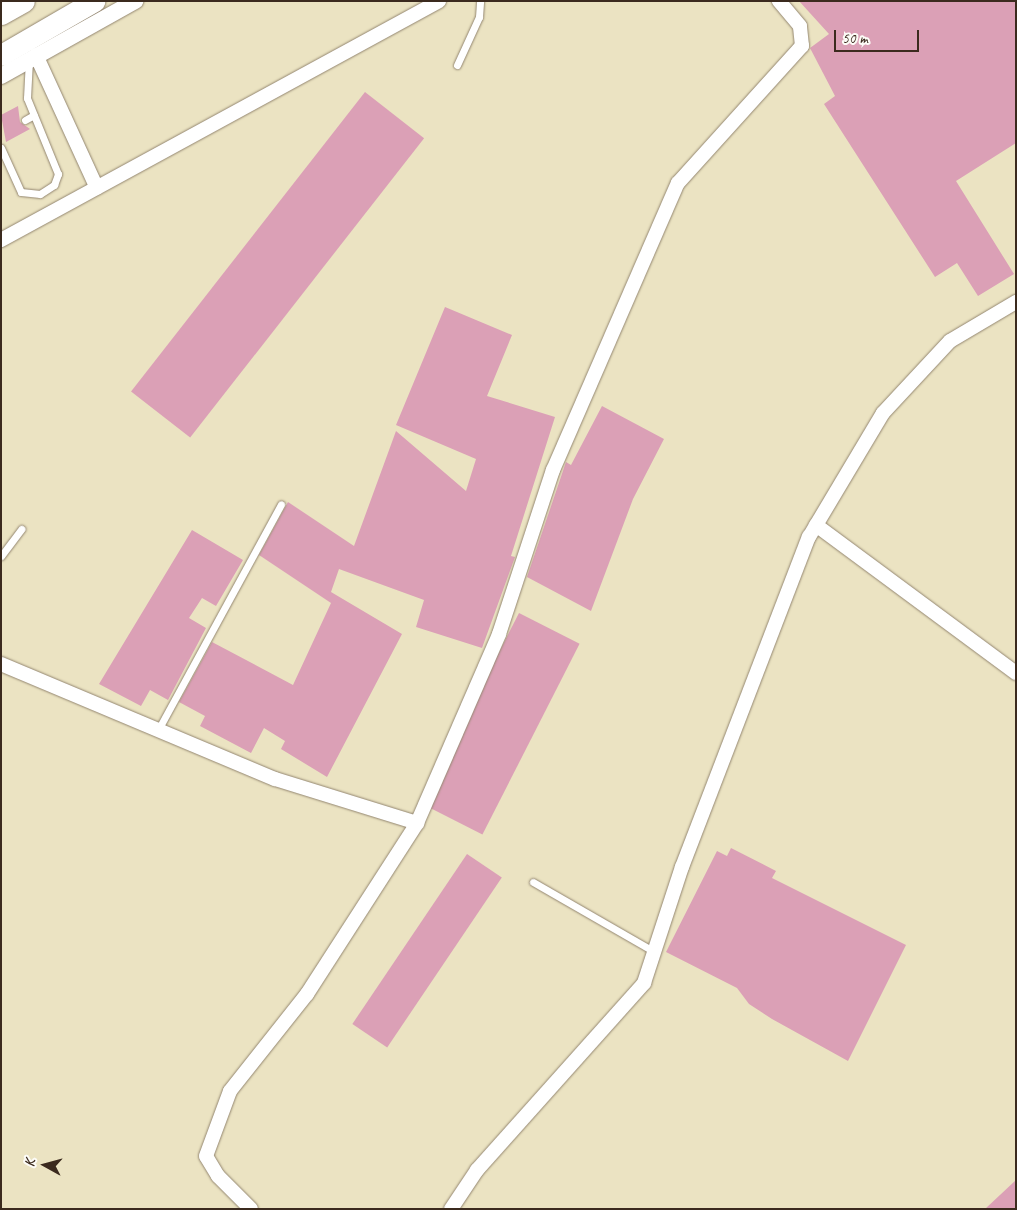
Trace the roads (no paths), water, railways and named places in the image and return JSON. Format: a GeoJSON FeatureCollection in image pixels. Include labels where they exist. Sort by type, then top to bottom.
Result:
{"type":"FeatureCollection","features":[{"type":"Feature","properties":{"kind":"main road"},"geometry":{"type":"LineString","coordinates":[[1,14],[24,1]]}},
{"type":"Feature","properties":{"kind":"main road"},"geometry":{"type":"LineString","coordinates":[[1,55],[94,1]]}},
{"type":"Feature","properties":{"kind":"street"},"geometry":{"type":"LineString","coordinates":[[1,76],[134,1]]}},
{"type":"Feature","properties":{"kind":"street"},"geometry":{"type":"LineString","coordinates":[[1,240],[439,1]]}},
{"type":"Feature","properties":{"kind":"street"},"geometry":{"type":"LineString","coordinates":[[252,1209],[218,1176],[206,1156],[230,1091],[307,994],[417,823],[499,634],[553,470],[678,183],[802,46],[800,26],[779,1]]}},
{"type":"Feature","properties":{"kind":"street"},"geometry":{"type":"LineString","coordinates":[[33,57],[97,188]]}},
{"type":"Feature","properties":{"kind":"street"},"geometry":{"type":"LineString","coordinates":[[451,1209],[477,1170],[644,983],[652,951],[816,525],[883,413],[950,341],[1016,302]]}},
{"type":"Feature","properties":{"kind":"street"},"geometry":{"type":"LineString","coordinates":[[816,525],[1016,672]]}},
{"type":"Feature","properties":{"kind":"street"},"geometry":{"type":"LineString","coordinates":[[1,664],[275,779],[417,823]]}},
{"type":"Feature","properties":{"kind":"lane"},"geometry":{"type":"LineString","coordinates":[[457,65],[479,16],[480,1]]}},
{"type":"Feature","properties":{"kind":"lane"},"geometry":{"type":"LineString","coordinates":[[1,148],[21,192],[33,195],[50,189],[58,174],[27,98],[33,57]]}},
{"type":"Feature","properties":{"kind":"lane"},"geometry":{"type":"LineString","coordinates":[[25,120],[34,115]]}},
{"type":"Feature","properties":{"kind":"lane"},"geometry":{"type":"LineString","coordinates":[[158,730],[281,504]]}},
{"type":"Feature","properties":{"kind":"lane"},"geometry":{"type":"LineString","coordinates":[[1,556],[21,529]]}},
{"type":"Feature","properties":{"kind":"lane"},"geometry":{"type":"LineString","coordinates":[[533,882],[652,951]]}}]}
